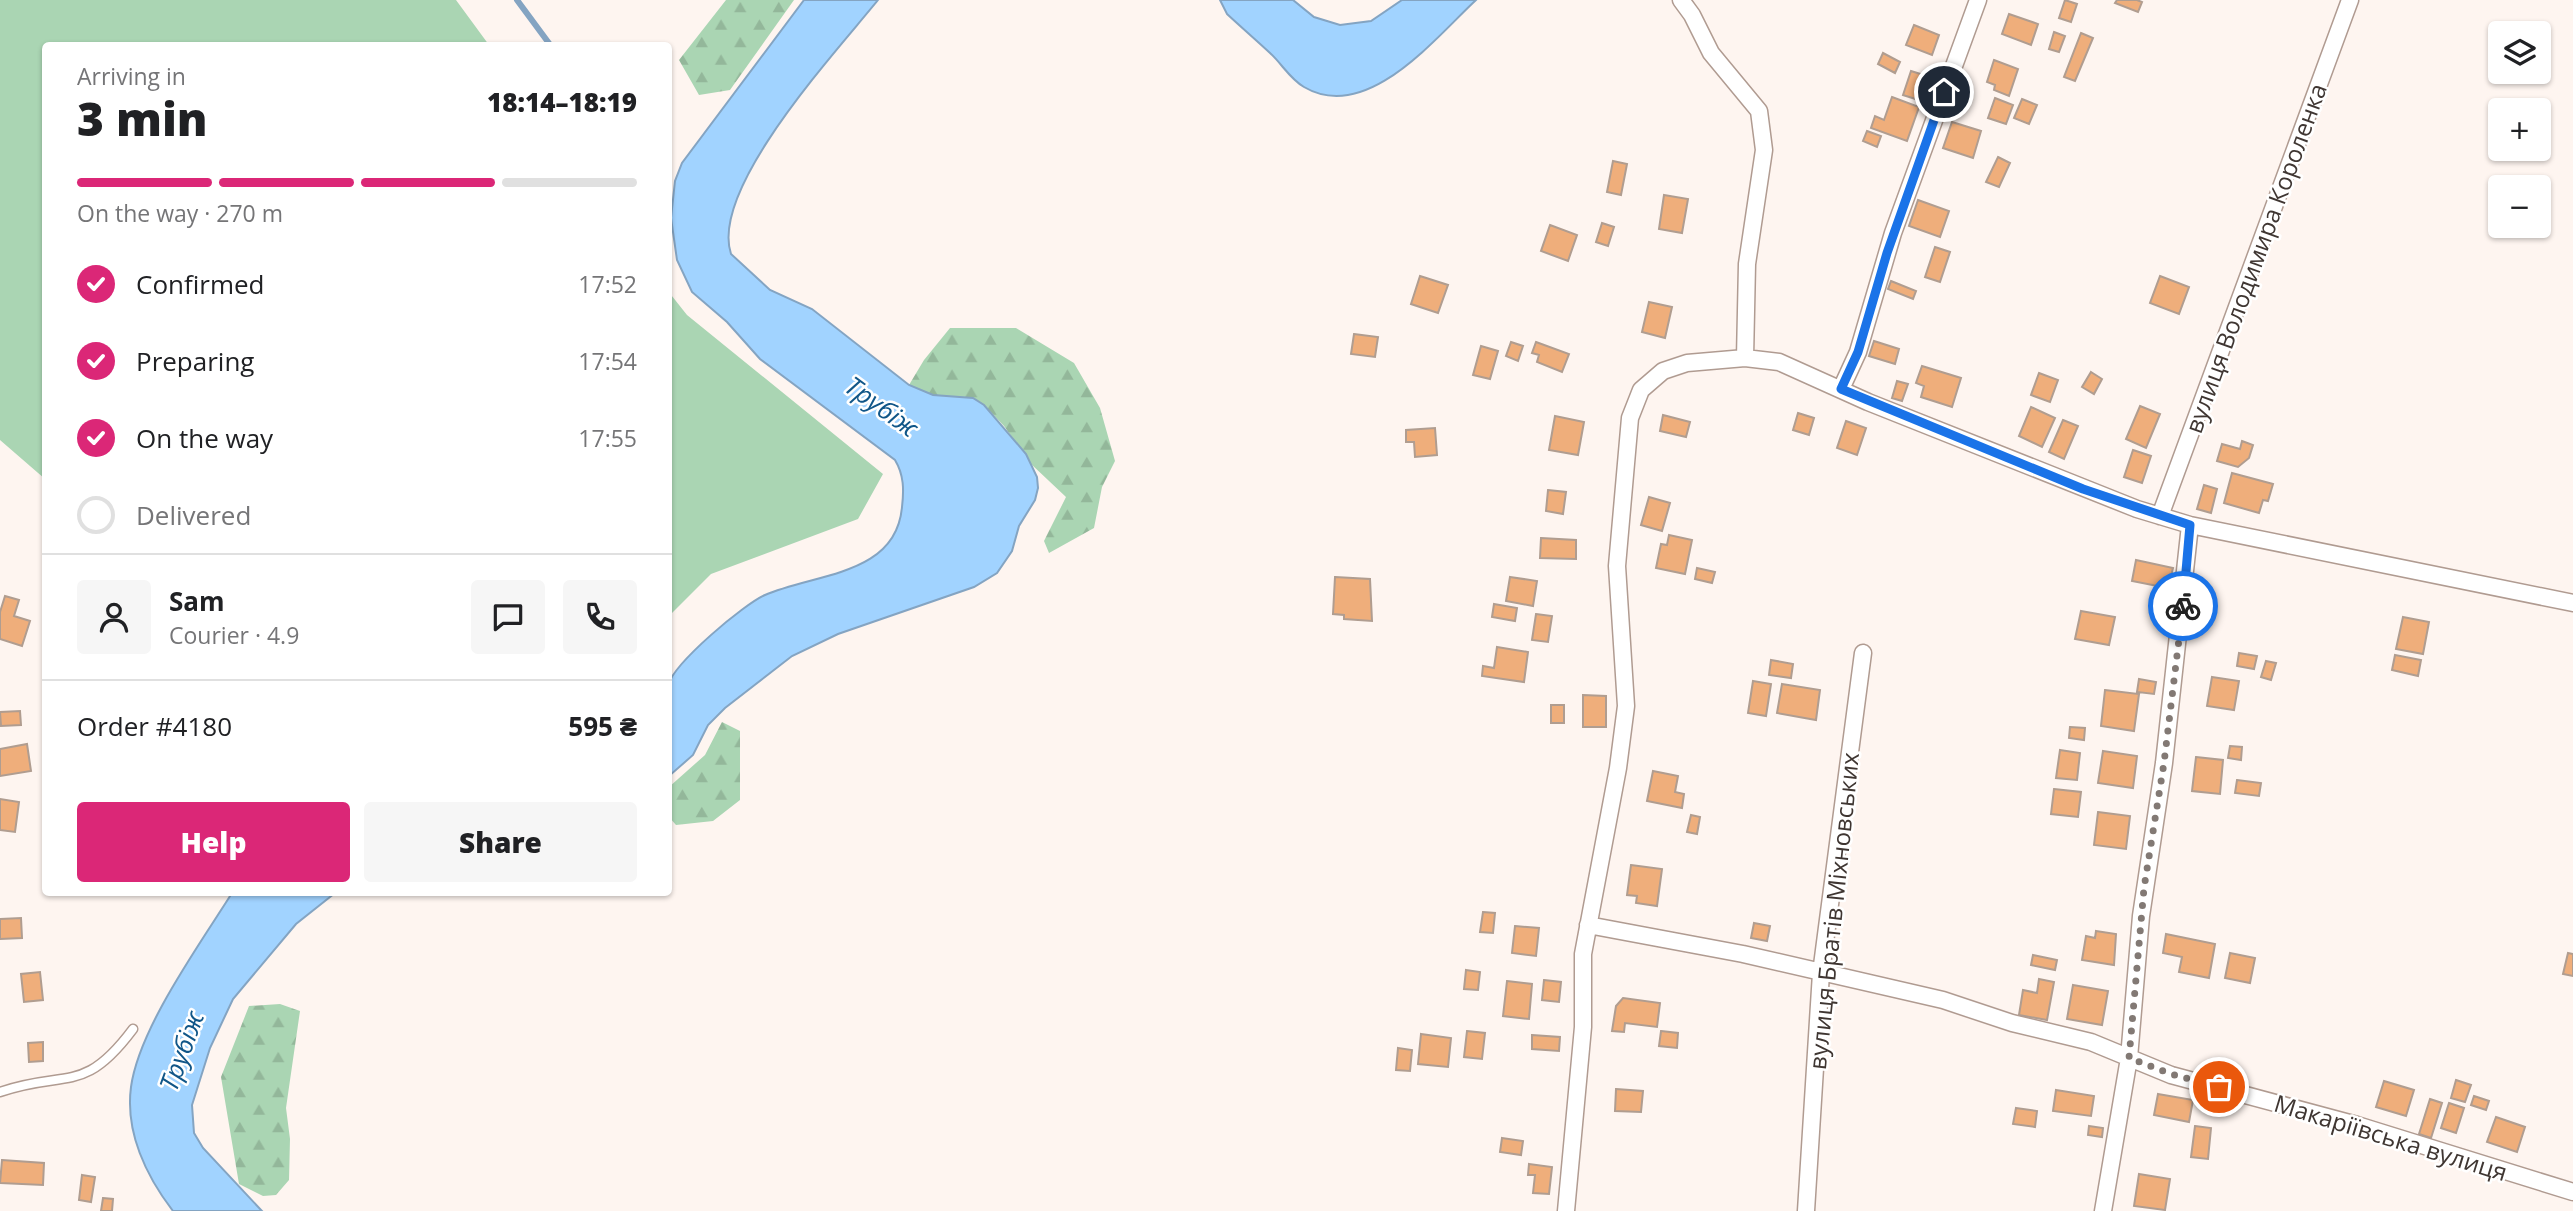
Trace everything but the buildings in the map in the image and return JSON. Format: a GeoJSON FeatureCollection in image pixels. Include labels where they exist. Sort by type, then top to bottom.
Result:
{"type":"FeatureCollection","features":[{"type":"Feature","properties":{"kind":"street"},"geometry":{"type":"LineString","coordinates":[[1681,0],[1692,15],[1711,53],[1759,111],[1764,150],[1747,264],[1745,358]]}},
{"type":"Feature","properties":{"kind":"street"},"geometry":{"type":"LineString","coordinates":[[1841,389],[1858,352],[1894,233],[1978,0]]}},
{"type":"Feature","properties":{"kind":"street","name":"вулиця Володимира Короленка"},"geometry":{"type":"LineString","coordinates":[[2160,516],[2350,0]]}},
{"type":"Feature","properties":{"kind":"street"},"geometry":{"type":"LineString","coordinates":[[1566,1211],[1583,1027],[1583,954],[1618,768],[1626,706],[1617,566],[1630,418],[1641,390],[1663,371],[1686,363],[1745,358],[1779,362],[2069,483],[2160,516],[2190,525],[2573,603]]}},
{"type":"Feature","properties":{"kind":"street"},"geometry":{"type":"LineString","coordinates":[[2103,1211],[2129,1058],[2144,888],[2164,763],[2190,525]]}},
{"type":"Feature","properties":{"kind":"street","name":"вулиця Братів Міхновських"},"geometry":{"type":"LineString","coordinates":[[1806,1211],[1821,973],[1863,653]]}},
{"type":"Feature","properties":{"kind":"street","name":"Макаріївська вулиця"},"geometry":{"type":"LineString","coordinates":[[1588,925],[1735,952],[1943,1000],[2012,1023],[2091,1042],[2171,1074],[2357,1125],[2573,1192]]}},
{"type":"Feature","properties":{"kind":"lane"},"geometry":{"type":"LineString","coordinates":[[0,1092],[84,1075],[110,1057],[133,1029]]}},
{"type":"Feature","properties":{"kind":"green space"},"geometry":{"type":"Polygon","coordinates":[[[0,0],[456,0],[487,42],[42,42],[42,476],[0,440],[0,0]]]}},
{"type":"Feature","properties":{"kind":"green space"},"geometry":{"type":"Polygon","coordinates":[[[726,0],[794,0],[730,90],[699,95],[679,60],[726,0]]]}},
{"type":"Feature","properties":{"kind":"green space"},"geometry":{"type":"Polygon","coordinates":[[[672,296],[687,315],[883,474],[858,519],[711,574],[672,613],[672,296]]]}},
{"type":"Feature","properties":{"kind":"green space"},"geometry":{"type":"Polygon","coordinates":[[[950,328],[1016,328],[1074,363],[1100,408],[1115,461],[1102,487],[1094,528],[1049,553],[1044,541],[1066,497],[1031,464],[1004,426],[984,405],[973,398],[933,395],[909,385],[924,360],[950,328]]]}},
{"type":"Feature","properties":{"kind":"green space"},"geometry":{"type":"Polygon","coordinates":[[[722,722],[740,731],[740,800],[713,821],[676,825],[672,820],[672,784],[705,755],[722,722]]]}},
{"type":"Feature","properties":{"kind":"green space"},"geometry":{"type":"Polygon","coordinates":[[[280,1004],[300,1011],[286,1108],[290,1139],[289,1180],[276,1195],[263,1196],[239,1184],[221,1077],[249,1006],[280,1004]]]}},
{"type":"Feature","properties":{"kind":"water","name":"Трубіж"},"geometry":{"type":"Polygon","coordinates":[[[804,0],[878,0],[808,85],[757,158],[739,194],[729,226],[731,254],[770,290],[812,309],[909,385],[933,395],[973,398],[984,405],[1026,454],[1037,477],[1038,488],[1035,500],[1019,526],[1012,551],[997,573],[974,587],[838,634],[792,656],[725,708],[708,725],[693,755],[672,773],[673,675],[696,649],[755,601],[785,588],[850,569],[885,547],[896,530],[903,495],[903,483],[895,460],[760,359],[727,322],[692,292],[677,260],[672,225],[675,181],[682,163],[804,0]]]}},
{"type":"Feature","properties":{"kind":"water"},"geometry":{"type":"Polygon","coordinates":[[[1220,0],[1293,0],[1314,17],[1340,25],[1371,21],[1402,0],[1476,0],[1398,72],[1375,86],[1352,94],[1328,95],[1304,87],[1294,80],[1270,53],[1227,14],[1220,0]]]}},
{"type":"Feature","properties":{"kind":"water","name":"Трубіж"},"geometry":{"type":"Polygon","coordinates":[[[230,896],[331,896],[296,924],[233,999],[210,1048],[192,1105],[194,1133],[203,1148],[262,1211],[173,1211],[146,1168],[135,1137],[130,1104],[136,1064],[158,1013],[230,896]]]}},
{"type":"Feature","properties":{"kind":"waterway"},"geometry":{"type":"LineString","coordinates":[[517,0],[548,42]]}},
{"type":"Feature","properties":{"kind":"way so far"},"geometry":{"type":"LineString","coordinates":[[2183,606],[2164,763],[2144,888],[2129,1058],[2171,1074],[2219,1087]]}},
{"type":"Feature","properties":{"kind":"route"},"geometry":{"type":"LineString","coordinates":[[1944,92],[1887,253],[1858,352],[1841,389],[2083,489],[2190,525],[2183,606]]}}]}
